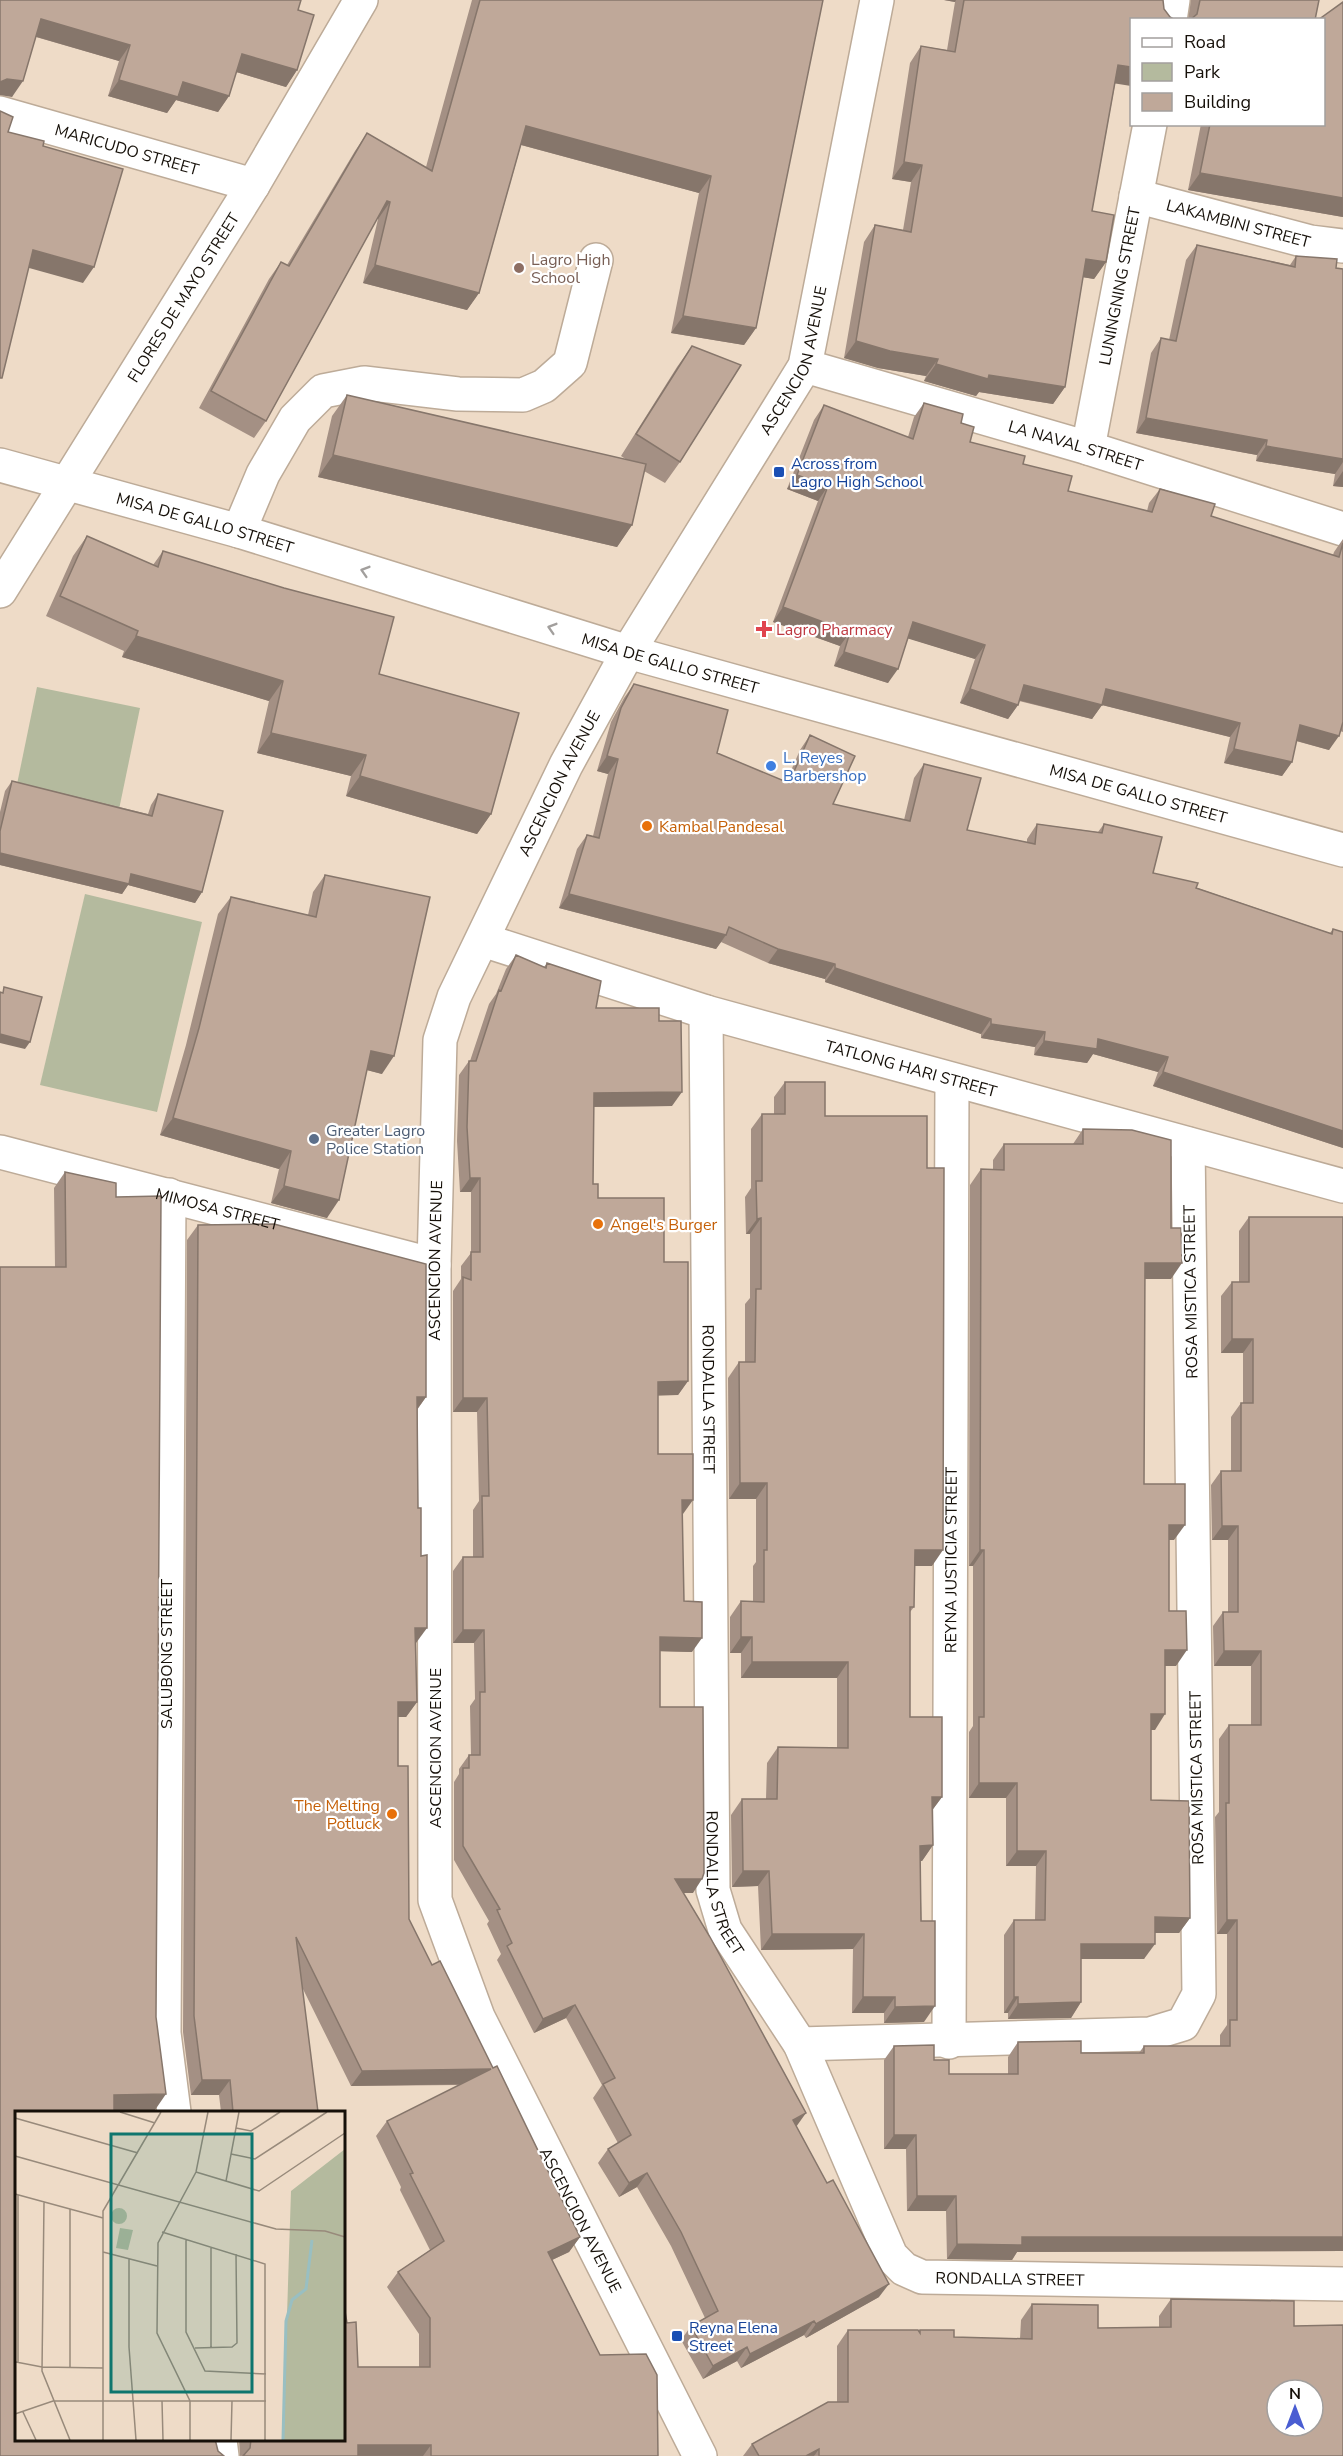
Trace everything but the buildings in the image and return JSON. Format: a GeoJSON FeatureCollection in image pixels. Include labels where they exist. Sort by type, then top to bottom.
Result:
{"type":"FeatureCollection","features":[{"type":"Feature","properties":{"kind":"street","name":"FLORES DE MAYO STREET"},"geometry":{"type":"LineString","coordinates":[[0,591],[69,484],[253,185],[361,0]]}},
{"type":"Feature","properties":{"kind":"street","name":"ASCENCION AVENUE"},"geometry":{"type":"LineString","coordinates":[[700,2456],[478,2017],[435,1900],[434,1265],[440,1040],[454,997],[566,765],[628,652],[806,366],[877,0]]}},
{"type":"Feature","properties":{"kind":"street"},"geometry":{"type":"LineString","coordinates":[[1170,18],[1173,0]]}},
{"type":"Feature","properties":{"kind":"street","name":"MARICUDO STREET"},"geometry":{"type":"LineString","coordinates":[[0,113],[253,185]]}},
{"type":"Feature","properties":{"kind":"street","name":"LUNINGNING STREET"},"geometry":{"type":"LineString","coordinates":[[1088,448],[1150,126]]}},
{"type":"Feature","properties":{"kind":"street","name":"LAKAMBINI STREET"},"geometry":{"type":"LineString","coordinates":[[1136,196],[1310,242],[1343,246]]}},
{"type":"Feature","properties":{"kind":"street"},"geometry":{"type":"LineString","coordinates":[[239,531],[263,474],[295,419],[323,391],[364,383],[459,394],[523,394],[544,386],[570,363],[596,260]]}},
{"type":"Feature","properties":{"kind":"street","name":"LA NAVAL STREET"},"geometry":{"type":"LineString","coordinates":[[806,366],[1088,448],[1343,529]]}},
{"type":"Feature","properties":{"kind":"street","name":"MISA DE GALLO STREET"},"geometry":{"type":"LineString","coordinates":[[0,465],[239,531],[628,652],[1343,850]]}},
{"type":"Feature","properties":{"kind":"street","name":"TATLONG HARI STREET"},"geometry":{"type":"LineString","coordinates":[[483,940],[706,1012],[1343,1186]]}},
{"type":"Feature","properties":{"kind":"street","name":"RONDALLA STREET"},"geometry":{"type":"LineString","coordinates":[[706,1012],[713,1890],[725,1930],[800,2044],[891,2256],[904,2269],[922,2277],[1343,2284]]}},
{"type":"Feature","properties":{"kind":"street","name":"REYNA JUSTICIA STREET"},"geometry":{"type":"LineString","coordinates":[[949,2042],[952,1080]]}},
{"type":"Feature","properties":{"kind":"street","name":"ROSA MISTICA STREET"},"geometry":{"type":"LineString","coordinates":[[800,2044],[949,2042],[1150,2034],[1183,2024],[1199,1994],[1188,1144]]}},
{"type":"Feature","properties":{"kind":"street","name":"MIMOSA STREET"},"geometry":{"type":"LineString","coordinates":[[0,1152],[434,1265]]}},
{"type":"Feature","properties":{"kind":"street","name":"SALUBONG STREET"},"geometry":{"type":"LineString","coordinates":[[169,1195],[164,2033],[174,2111]]}},
{"type":"Feature","properties":{"kind":"street"},"geometry":{"type":"LineString","coordinates":[[220,2441],[222,2456]]}},
{"type":"Feature","properties":{"kind":"green space"},"geometry":{"type":"Polygon","coordinates":[[[37,687],[140,708],[104,882],[1,862],[37,687]]]}},
{"type":"Feature","properties":{"kind":"green space"},"geometry":{"type":"Polygon","coordinates":[[[85,894],[202,922],[157,1112],[40,1085],[85,894]]]}},
{"type":"Feature","properties":{"kind":"place","name":"Lagro High School"},"geometry":{"type":"Point","coordinates":[519,268]}},
{"type":"Feature","properties":{"kind":"place","name":"Across from Lagro High School"},"geometry":{"type":"Point","coordinates":[779,472]}},
{"type":"Feature","properties":{"kind":"place","name":"Lagro Pharmacy"},"geometry":{"type":"Point","coordinates":[764,629]}},
{"type":"Feature","properties":{"kind":"place","name":"L. Reyes Barbershop"},"geometry":{"type":"Point","coordinates":[771,766]}},
{"type":"Feature","properties":{"kind":"place","name":"Kambal Pandesal"},"geometry":{"type":"Point","coordinates":[647,826]}},
{"type":"Feature","properties":{"kind":"place","name":"Greater Lagro Police Station"},"geometry":{"type":"Point","coordinates":[314,1139]}},
{"type":"Feature","properties":{"kind":"place","name":"Angel's Burger"},"geometry":{"type":"Point","coordinates":[598,1224]}},
{"type":"Feature","properties":{"kind":"place","name":"The Melting Potluck"},"geometry":{"type":"Point","coordinates":[392,1814]}},
{"type":"Feature","properties":{"kind":"place","name":"Reyna Elena Street"},"geometry":{"type":"Point","coordinates":[677,2336]}}]}
